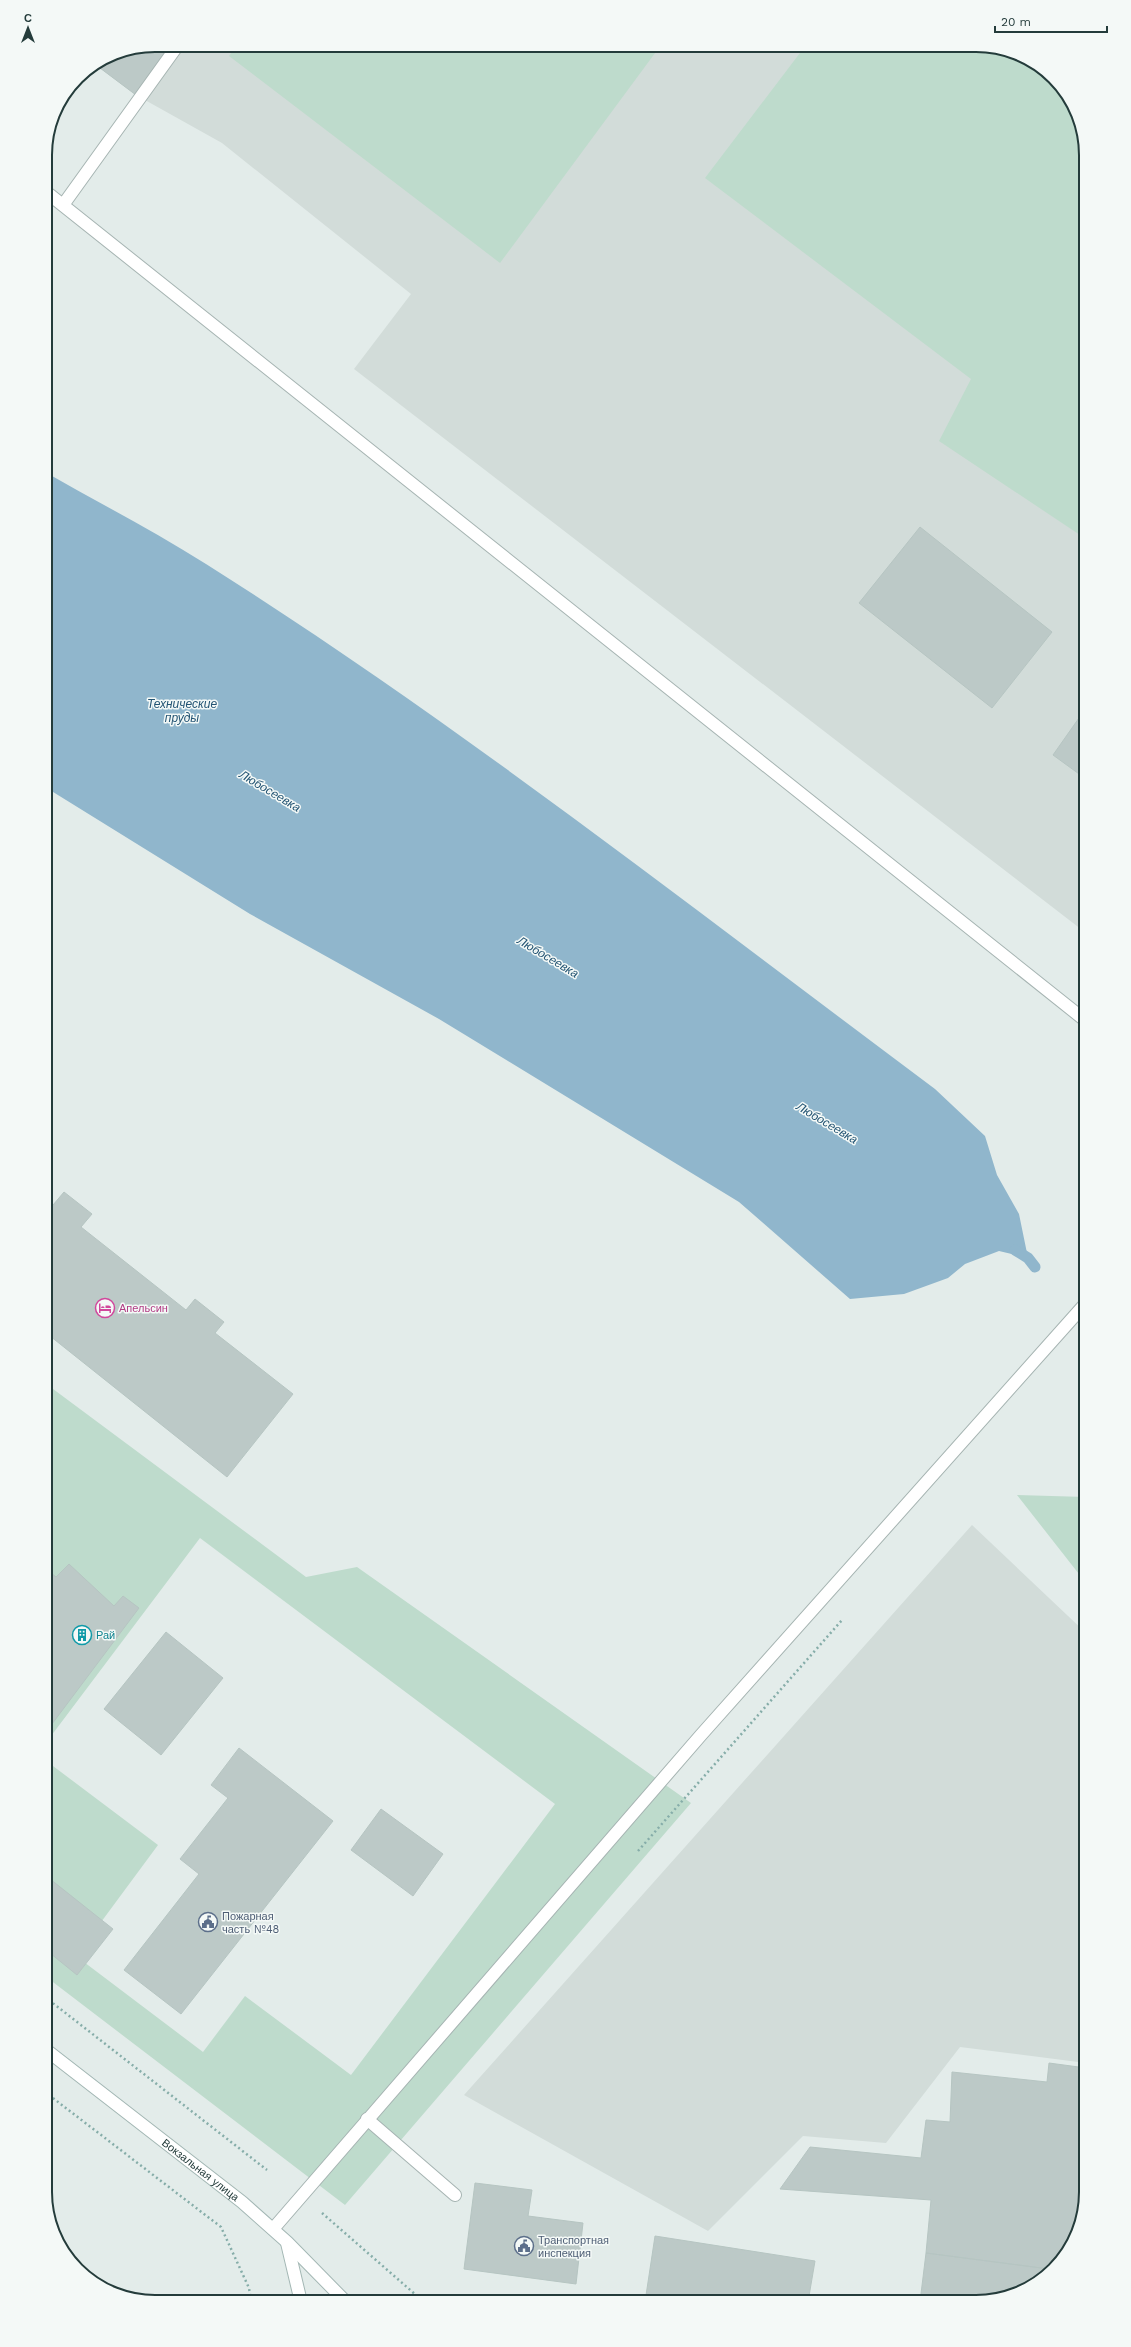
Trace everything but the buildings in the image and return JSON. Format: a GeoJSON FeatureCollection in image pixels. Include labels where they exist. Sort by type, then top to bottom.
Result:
{"type":"FeatureCollection","features":[{"type":"Feature","properties":{"kind":"street"},"geometry":{"type":"LineString","coordinates":[[63,205],[173,52]]}},
{"type":"Feature","properties":{"kind":"street"},"geometry":{"type":"LineString","coordinates":[[52,196],[1079,1015]]}},
{"type":"Feature","properties":{"kind":"street"},"geometry":{"type":"LineString","coordinates":[[273,2229],[706,1729],[1079,1311]]}},
{"type":"Feature","properties":{"kind":"street","name":"Вокзальная улица"},"geometry":{"type":"LineString","coordinates":[[52,2054],[242,2202],[287,2242],[339,2295]]}},
{"type":"Feature","properties":{"kind":"street"},"geometry":{"type":"LineString","coordinates":[[367,2119],[455,2195]]}},
{"type":"Feature","properties":{"kind":"street"},"geometry":{"type":"LineString","coordinates":[[287,2242],[299,2295]]}},
{"type":"Feature","properties":{"kind":"path"},"geometry":{"type":"LineString","coordinates":[[635,1854],[846,1615]]}},
{"type":"Feature","properties":{"kind":"path"},"geometry":{"type":"LineString","coordinates":[[52,2002],[267,2170]]}},
{"type":"Feature","properties":{"kind":"path"},"geometry":{"type":"LineString","coordinates":[[52,2097],[221,2227],[249,2288],[250,2295]]}},
{"type":"Feature","properties":{"kind":"path"},"geometry":{"type":"LineString","coordinates":[[326,2206],[320,2212],[416,2295]]}},
{"type":"Feature","properties":{"kind":"shaded area"},"geometry":{"type":"Polygon","coordinates":[[[148,52],[983,52],[1009,57],[1033,69],[1044,77],[1058,92],[1071,115],[1077,135],[1079,155],[1079,928],[354,369],[411,294],[222,143],[136,95],[100,68],[128,55],[148,52]]]}},
{"type":"Feature","properties":{"kind":"shaded area"},"geometry":{"type":"Polygon","coordinates":[[[972,1525],[1079,1626],[1079,2062],[960,2047],[886,2143],[803,2136],[708,2231],[464,2095],[972,1525]]]}},
{"type":"Feature","properties":{"kind":"green space"},"geometry":{"type":"Polygon","coordinates":[[[232,52],[656,52],[500,263],[229,56],[232,52]]]}},
{"type":"Feature","properties":{"kind":"green space"},"geometry":{"type":"Polygon","coordinates":[[[801,52],[983,52],[1009,57],[1033,69],[1044,77],[1058,92],[1065,103],[1074,122],[1078,141],[1079,534],[939,441],[971,379],[705,178],[801,52]]]}},
{"type":"Feature","properties":{"kind":"green space"},"geometry":{"type":"Polygon","coordinates":[[[52,1388],[306,1577],[357,1567],[691,1803],[345,2205],[52,1981],[52,1765],[158,1845],[76,1956],[203,2052],[245,1996],[351,2075],[555,1804],[200,1538],[52,1735],[52,1388]]]}},
{"type":"Feature","properties":{"kind":"green space"},"geometry":{"type":"Polygon","coordinates":[[[1017,1495],[1079,1497],[1079,1574],[1017,1495]]]}},
{"type":"Feature","properties":{"kind":"water","name":"Технические пруды"},"geometry":{"type":"Polygon","coordinates":[[[52,476],[206,564],[393,688],[485,753],[666,886],[935,1089],[985,1136],[997,1175],[1019,1214],[1028,1258],[999,1251],[965,1264],[948,1278],[904,1294],[850,1299],[739,1202],[439,1019],[250,914],[52,791],[52,476]]]}},
{"type":"Feature","properties":{"kind":"waterway","name":"Любосеевка"},"geometry":{"type":"LineString","coordinates":[[1015,1250],[1028,1258],[1035,1267]]}},
{"type":"Feature","properties":{"kind":"place","name":"Апельсин"},"geometry":{"type":"Point","coordinates":[105,1308]}},
{"type":"Feature","properties":{"kind":"place","name":"Рай"},"geometry":{"type":"Point","coordinates":[82,1635]}},
{"type":"Feature","properties":{"kind":"place","name":"Пожарная часть №48"},"geometry":{"type":"Point","coordinates":[208,1922]}},
{"type":"Feature","properties":{"kind":"place","name":"Транспортная инспекция"},"geometry":{"type":"Point","coordinates":[524,2246]}}]}
